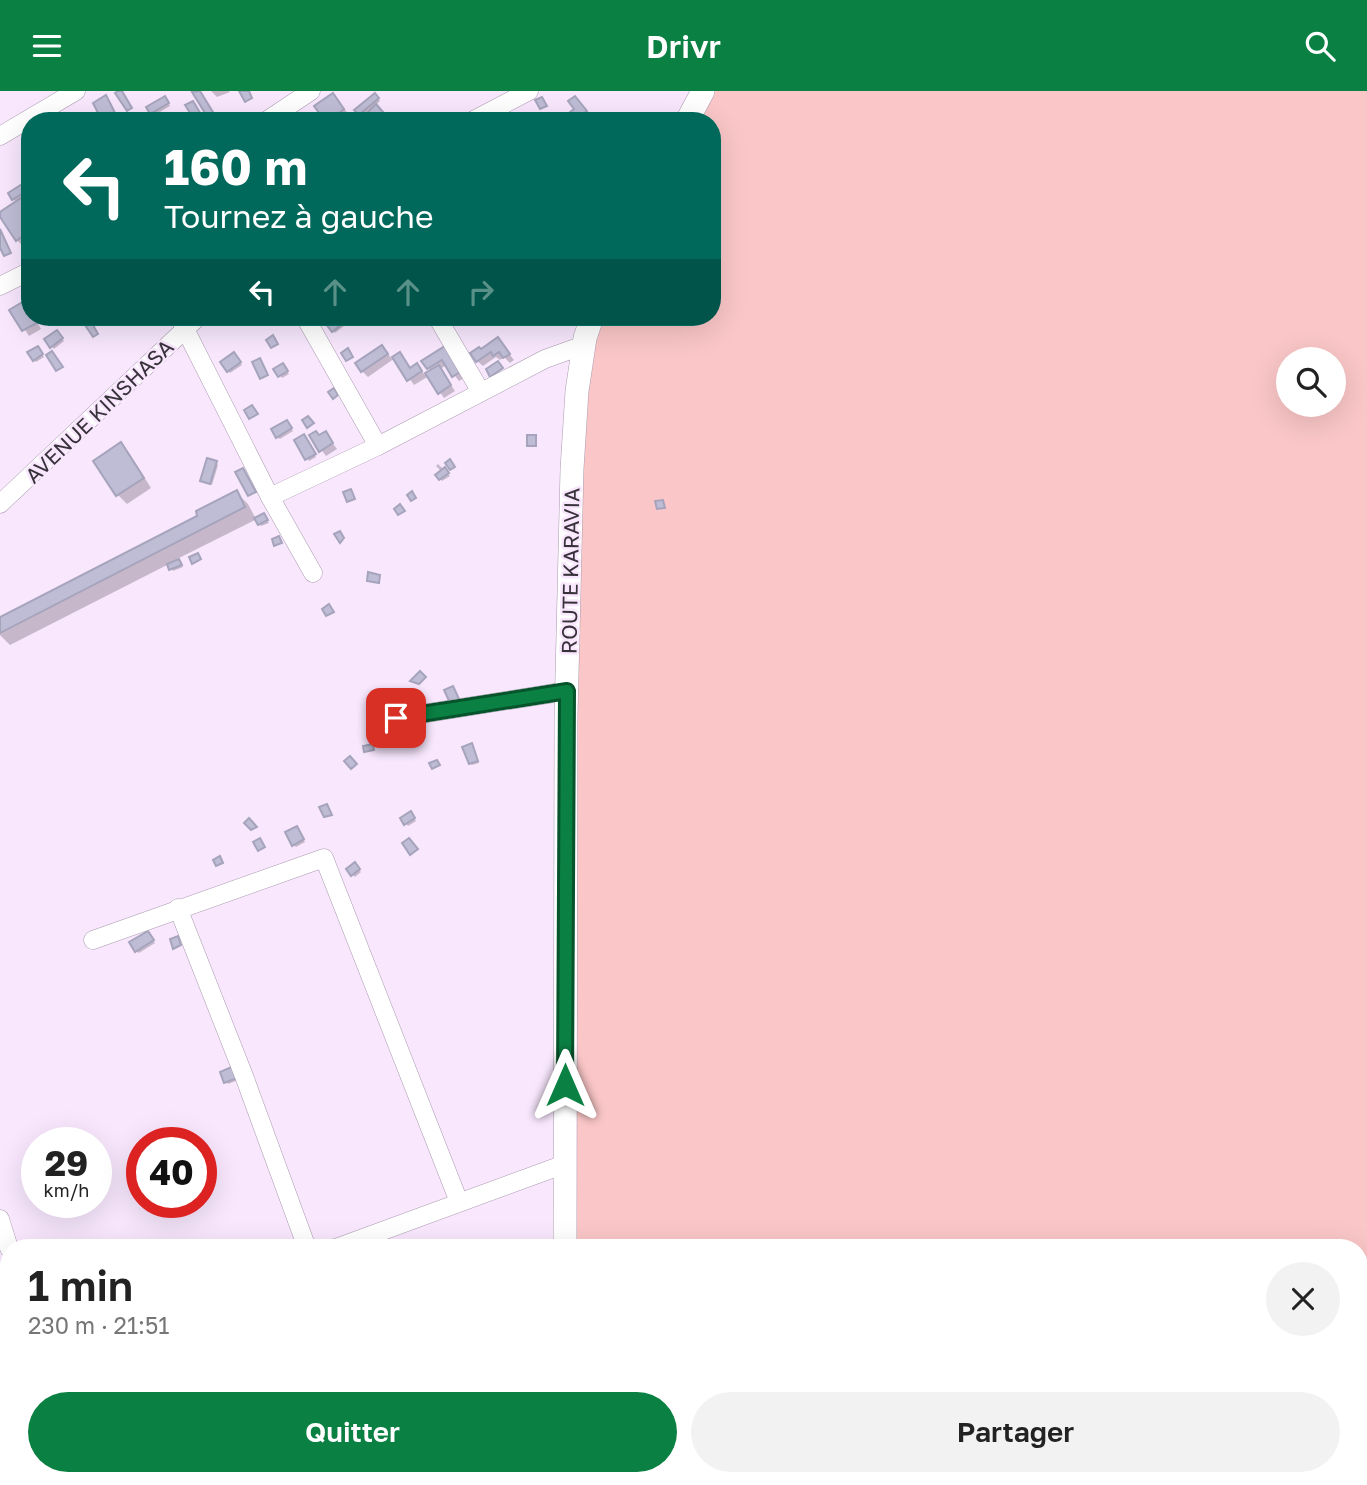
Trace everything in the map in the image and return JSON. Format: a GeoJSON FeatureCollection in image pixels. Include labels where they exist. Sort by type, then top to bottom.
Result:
{"type":"FeatureCollection","features":[{"type":"Feature","properties":{"kind":"street"},"geometry":{"type":"LineString","coordinates":[[41,112],[76,91]]}},
{"type":"Feature","properties":{"kind":"street"},"geometry":{"type":"LineString","coordinates":[[280,112],[311,91]]}},
{"type":"Feature","properties":{"kind":"street"},"geometry":{"type":"LineString","coordinates":[[489,112],[530,91]]}},
{"type":"Feature","properties":{"kind":"street"},"geometry":{"type":"LineString","coordinates":[[692,112],[703,91]]}},
{"type":"Feature","properties":{"kind":"street"},"geometry":{"type":"LineString","coordinates":[[0,136],[21,124]]}},
{"type":"Feature","properties":{"kind":"street"},"geometry":{"type":"LineString","coordinates":[[0,286],[21,276]]}},
{"type":"Feature","properties":{"kind":"street","name":"AVENUE KINSHASA"},"geometry":{"type":"LineString","coordinates":[[0,503],[181,326]]}},
{"type":"Feature","properties":{"kind":"street"},"geometry":{"type":"LineString","coordinates":[[190,326],[270,497],[313,573]]}},
{"type":"Feature","properties":{"kind":"street"},"geometry":{"type":"LineString","coordinates":[[310,326],[378,446]]}},
{"type":"Feature","properties":{"kind":"street"},"geometry":{"type":"LineString","coordinates":[[442,326],[481,392]]}},
{"type":"Feature","properties":{"kind":"street","name":"ROUTE KARAVIA"},"geometry":{"type":"LineString","coordinates":[[565,1239],[567,691],[572,469],[577,391],[589,326]]}},
{"type":"Feature","properties":{"kind":"street"},"geometry":{"type":"LineString","coordinates":[[270,497],[378,446],[545,359],[584,345]]}},
{"type":"Feature","properties":{"kind":"street"},"geometry":{"type":"LineString","coordinates":[[396,718],[567,691]]}},
{"type":"Feature","properties":{"kind":"street"},"geometry":{"type":"LineString","coordinates":[[93,940],[324,858],[459,1202]]}},
{"type":"Feature","properties":{"kind":"street"},"geometry":{"type":"LineString","coordinates":[[178,908],[304,1239]]}},
{"type":"Feature","properties":{"kind":"street"},"geometry":{"type":"LineString","coordinates":[[360,1239],[565,1164]]}},
{"type":"Feature","properties":{"kind":"street"},"geometry":{"type":"LineString","coordinates":[[0,1219],[6,1239]]}},
{"type":"Feature","properties":{"kind":"shaded area"},"geometry":{"type":"Polygon","coordinates":[[[714,91],[1367,91],[1367,1239],[570,1239],[578,489],[587,370],[600,326],[721,326],[721,112],[703,112],[714,91]]]}},
{"type":"Feature","properties":{"kind":"building"},"geometry":{"type":"Polygon","coordinates":[[[122,91],[132,108],[127,111],[115,93],[122,91]]]}},
{"type":"Feature","properties":{"kind":"building"},"geometry":{"type":"Polygon","coordinates":[[[200,91],[213,112],[204,112],[192,92],[200,91]]]}},
{"type":"Feature","properties":{"kind":"building"},"geometry":{"type":"Polygon","coordinates":[[[239,91],[249,91],[252,98],[245,102],[239,91]]]}},
{"type":"Feature","properties":{"kind":"building"},"geometry":{"type":"Polygon","coordinates":[[[333,93],[344,109],[340,112],[318,112],[314,106],[333,93]]]}},
{"type":"Feature","properties":{"kind":"building"},"geometry":{"type":"Polygon","coordinates":[[[375,93],[379,98],[363,112],[354,110],[375,93]]]}},
{"type":"Feature","properties":{"kind":"building"},"geometry":{"type":"Polygon","coordinates":[[[106,95],[114,112],[98,112],[93,103],[106,95]]]}},
{"type":"Feature","properties":{"kind":"building"},"geometry":{"type":"Polygon","coordinates":[[[165,96],[169,103],[153,112],[149,112],[146,107],[165,96]]]}},
{"type":"Feature","properties":{"kind":"building"},"geometry":{"type":"Polygon","coordinates":[[[575,96],[587,111],[570,112],[574,109],[568,101],[575,96]]]}},
{"type":"Feature","properties":{"kind":"building"},"geometry":{"type":"Polygon","coordinates":[[[542,97],[547,106],[540,109],[535,100],[542,97]]]}},
{"type":"Feature","properties":{"kind":"building"},"geometry":{"type":"Polygon","coordinates":[[[193,101],[200,112],[190,112],[185,105],[193,101]]]}},
{"type":"Feature","properties":{"kind":"building"},"geometry":{"type":"Polygon","coordinates":[[[376,104],[383,112],[368,112],[376,104]]]}},
{"type":"Feature","properties":{"kind":"building"},"geometry":{"type":"Polygon","coordinates":[[[21,185],[21,194],[12,200],[8,193],[21,185]]]}},
{"type":"Feature","properties":{"kind":"building"},"geometry":{"type":"Polygon","coordinates":[[[21,198],[21,237],[16,241],[0,217],[0,212],[21,198]]]}},
{"type":"Feature","properties":{"kind":"building"},"geometry":{"type":"Polygon","coordinates":[[[0,229],[11,253],[4,256],[0,248],[0,229]]]}},
{"type":"Feature","properties":{"kind":"building"},"geometry":{"type":"Polygon","coordinates":[[[21,303],[21,326],[31,326],[22,331],[9,310],[21,303]]]}},
{"type":"Feature","properties":{"kind":"building"},"geometry":{"type":"Polygon","coordinates":[[[86,326],[94,326],[98,334],[93,337],[86,326]]]}},
{"type":"Feature","properties":{"kind":"building"},"geometry":{"type":"Polygon","coordinates":[[[328,326],[340,326],[332,332],[328,326]]]}},
{"type":"Feature","properties":{"kind":"building"},"geometry":{"type":"Polygon","coordinates":[[[57,330],[63,338],[50,348],[44,339],[57,330]]]}},
{"type":"Feature","properties":{"kind":"building"},"geometry":{"type":"Polygon","coordinates":[[[273,335],[278,344],[271,348],[266,340],[273,335]]]}},
{"type":"Feature","properties":{"kind":"building"},"geometry":{"type":"Polygon","coordinates":[[[498,337],[510,354],[503,358],[499,352],[493,356],[491,352],[476,362],[470,353],[498,337]]]}},
{"type":"Feature","properties":{"kind":"building"},"geometry":{"type":"Polygon","coordinates":[[[382,345],[388,354],[361,372],[355,363],[382,345]]]}},
{"type":"Feature","properties":{"kind":"building"},"geometry":{"type":"Polygon","coordinates":[[[38,346],[43,354],[33,361],[27,352],[38,346]]]}},
{"type":"Feature","properties":{"kind":"building"},"geometry":{"type":"Polygon","coordinates":[[[445,346],[460,372],[452,377],[442,360],[427,369],[421,361],[445,346]]]}},
{"type":"Feature","properties":{"kind":"building"},"geometry":{"type":"Polygon","coordinates":[[[348,348],[353,357],[346,361],[341,353],[348,348]]]}},
{"type":"Feature","properties":{"kind":"building"},"geometry":{"type":"Polygon","coordinates":[[[52,351],[63,367],[56,371],[46,355],[52,351]]]}},
{"type":"Feature","properties":{"kind":"building"},"geometry":{"type":"Polygon","coordinates":[[[234,352],[241,362],[227,372],[220,362],[234,352]]]}},
{"type":"Feature","properties":{"kind":"building"},"geometry":{"type":"Polygon","coordinates":[[[400,352],[410,368],[417,363],[422,371],[407,381],[392,357],[400,352]]]}},
{"type":"Feature","properties":{"kind":"building"},"geometry":{"type":"Polygon","coordinates":[[[260,358],[268,375],[260,379],[252,362],[260,358]]]}},
{"type":"Feature","properties":{"kind":"building"},"geometry":{"type":"Polygon","coordinates":[[[498,361],[503,368],[490,377],[486,369],[498,361]]]}},
{"type":"Feature","properties":{"kind":"building"},"geometry":{"type":"Polygon","coordinates":[[[283,363],[288,371],[278,377],[273,369],[283,363]]]}},
{"type":"Feature","properties":{"kind":"building"},"geometry":{"type":"Polygon","coordinates":[[[439,365],[451,385],[438,394],[425,373],[439,365]]]}},
{"type":"Feature","properties":{"kind":"building"},"geometry":{"type":"Polygon","coordinates":[[[334,388],[338,395],[333,399],[328,392],[334,388]]]}},
{"type":"Feature","properties":{"kind":"building"},"geometry":{"type":"Polygon","coordinates":[[[252,405],[258,414],[249,419],[244,410],[252,405]]]}},
{"type":"Feature","properties":{"kind":"building"},"geometry":{"type":"Polygon","coordinates":[[[308,416],[314,423],[307,428],[302,420],[308,416]]]}},
{"type":"Feature","properties":{"kind":"building"},"geometry":{"type":"Polygon","coordinates":[[[287,420],[292,428],[276,438],[271,429],[287,420]]]}},
{"type":"Feature","properties":{"kind":"building"},"geometry":{"type":"Polygon","coordinates":[[[316,431],[319,435],[326,431],[333,443],[319,452],[309,435],[316,431]]]}},
{"type":"Feature","properties":{"kind":"building"},"geometry":{"type":"Polygon","coordinates":[[[304,434],[316,454],[305,460],[294,440],[304,434]]]}},
{"type":"Feature","properties":{"kind":"building"},"geometry":{"type":"Polygon","coordinates":[[[527,435],[536,435],[536,446],[527,446],[527,435]]]}},
{"type":"Feature","properties":{"kind":"building"},"geometry":{"type":"Polygon","coordinates":[[[121,442],[144,478],[116,496],[93,461],[121,442]]]}},
{"type":"Feature","properties":{"kind":"building"},"geometry":{"type":"Polygon","coordinates":[[[207,458],[217,461],[210,484],[200,481],[207,458]]]}},
{"type":"Feature","properties":{"kind":"building"},"geometry":{"type":"Polygon","coordinates":[[[450,459],[455,467],[450,470],[445,463],[450,459]]]}},
{"type":"Feature","properties":{"kind":"building"},"geometry":{"type":"Polygon","coordinates":[[[445,467],[449,473],[439,480],[435,475],[445,467]]]}},
{"type":"Feature","properties":{"kind":"building"},"geometry":{"type":"Polygon","coordinates":[[[243,468],[256,492],[248,496],[235,472],[243,468]]]}},
{"type":"Feature","properties":{"kind":"building"},"geometry":{"type":"Polygon","coordinates":[[[351,489],[355,499],[347,502],[343,492],[351,489]]]}},
{"type":"Feature","properties":{"kind":"building"},"geometry":{"type":"Polygon","coordinates":[[[237,490],[245,507],[0,633],[0,617],[197,516],[196,511],[237,490]]]}},
{"type":"Feature","properties":{"kind":"building"},"geometry":{"type":"Polygon","coordinates":[[[412,491],[416,498],[411,501],[407,495],[412,491]]]}},
{"type":"Feature","properties":{"kind":"building"},"geometry":{"type":"Polygon","coordinates":[[[663,500],[665,508],[657,509],[655,501],[663,500]]]}},
{"type":"Feature","properties":{"kind":"building"},"geometry":{"type":"Polygon","coordinates":[[[400,504],[405,511],[398,515],[394,509],[400,504]]]}},
{"type":"Feature","properties":{"kind":"building"},"geometry":{"type":"Polygon","coordinates":[[[264,513],[268,520],[258,525],[254,518],[264,513]]]}},
{"type":"Feature","properties":{"kind":"building"},"geometry":{"type":"Polygon","coordinates":[[[340,531],[344,538],[340,543],[334,534],[340,531]]]}},
{"type":"Feature","properties":{"kind":"building"},"geometry":{"type":"Polygon","coordinates":[[[279,536],[282,543],[274,546],[272,539],[279,536]]]}},
{"type":"Feature","properties":{"kind":"building"},"geometry":{"type":"Polygon","coordinates":[[[198,553],[201,559],[192,564],[189,557],[198,553]]]}},
{"type":"Feature","properties":{"kind":"building"},"geometry":{"type":"Polygon","coordinates":[[[179,559],[182,565],[169,570],[167,564],[179,559]]]}},
{"type":"Feature","properties":{"kind":"building"},"geometry":{"type":"Polygon","coordinates":[[[368,572],[380,575],[379,583],[367,581],[368,572]]]}},
{"type":"Feature","properties":{"kind":"building"},"geometry":{"type":"Polygon","coordinates":[[[329,604],[334,612],[326,616],[322,609],[329,604]]]}},
{"type":"Feature","properties":{"kind":"building"},"geometry":{"type":"Polygon","coordinates":[[[420,671],[426,677],[419,684],[410,681],[420,671]]]}},
{"type":"Feature","properties":{"kind":"building"},"geometry":{"type":"Polygon","coordinates":[[[453,686],[459,699],[450,703],[444,690],[453,686]]]}},
{"type":"Feature","properties":{"kind":"building"},"geometry":{"type":"Polygon","coordinates":[[[388,724],[392,734],[382,738],[378,728],[388,724]]]}},
{"type":"Feature","properties":{"kind":"building"},"geometry":{"type":"Polygon","coordinates":[[[402,732],[404,739],[391,742],[389,735],[402,732]]]}},
{"type":"Feature","properties":{"kind":"building"},"geometry":{"type":"Polygon","coordinates":[[[472,743],[478,761],[469,764],[462,747],[472,743]]]}},
{"type":"Feature","properties":{"kind":"building"},"geometry":{"type":"Polygon","coordinates":[[[373,744],[374,750],[364,752],[363,746],[373,744]]]}},
{"type":"Feature","properties":{"kind":"building"},"geometry":{"type":"Polygon","coordinates":[[[350,756],[357,764],[351,769],[344,761],[350,756]]]}},
{"type":"Feature","properties":{"kind":"building"},"geometry":{"type":"Polygon","coordinates":[[[437,760],[440,765],[432,769],[429,763],[437,760]]]}},
{"type":"Feature","properties":{"kind":"building"},"geometry":{"type":"Polygon","coordinates":[[[327,804],[332,815],[324,817],[319,807],[327,804]]]}},
{"type":"Feature","properties":{"kind":"building"},"geometry":{"type":"Polygon","coordinates":[[[411,811],[415,818],[404,825],[400,818],[411,811]]]}},
{"type":"Feature","properties":{"kind":"building"},"geometry":{"type":"Polygon","coordinates":[[[249,818],[257,827],[251,830],[244,823],[249,818]]]}},
{"type":"Feature","properties":{"kind":"building"},"geometry":{"type":"Polygon","coordinates":[[[297,826],[304,839],[292,846],[285,832],[297,826]]]}},
{"type":"Feature","properties":{"kind":"building"},"geometry":{"type":"Polygon","coordinates":[[[260,838],[265,847],[258,851],[253,842],[260,838]]]}},
{"type":"Feature","properties":{"kind":"building"},"geometry":{"type":"Polygon","coordinates":[[[409,838],[418,849],[410,855],[402,843],[409,838]]]}},
{"type":"Feature","properties":{"kind":"building"},"geometry":{"type":"Polygon","coordinates":[[[220,856],[223,863],[216,866],[213,860],[220,856]]]}},
{"type":"Feature","properties":{"kind":"building"},"geometry":{"type":"Polygon","coordinates":[[[355,862],[360,869],[351,876],[346,869],[355,862]]]}},
{"type":"Feature","properties":{"kind":"building"},"geometry":{"type":"Polygon","coordinates":[[[148,931],[154,940],[135,952],[129,942],[148,931]]]}},
{"type":"Feature","properties":{"kind":"building"},"geometry":{"type":"Polygon","coordinates":[[[178,936],[181,945],[173,949],[170,939],[178,936]]]}},
{"type":"Feature","properties":{"kind":"building"},"geometry":{"type":"Polygon","coordinates":[[[236,1065],[240,1077],[224,1083],[220,1072],[236,1065]]]}},
{"type":"Feature","properties":{"kind":"route"},"geometry":{"type":"LineString","coordinates":[[396,718],[567,691],[565,1085]]}}]}
